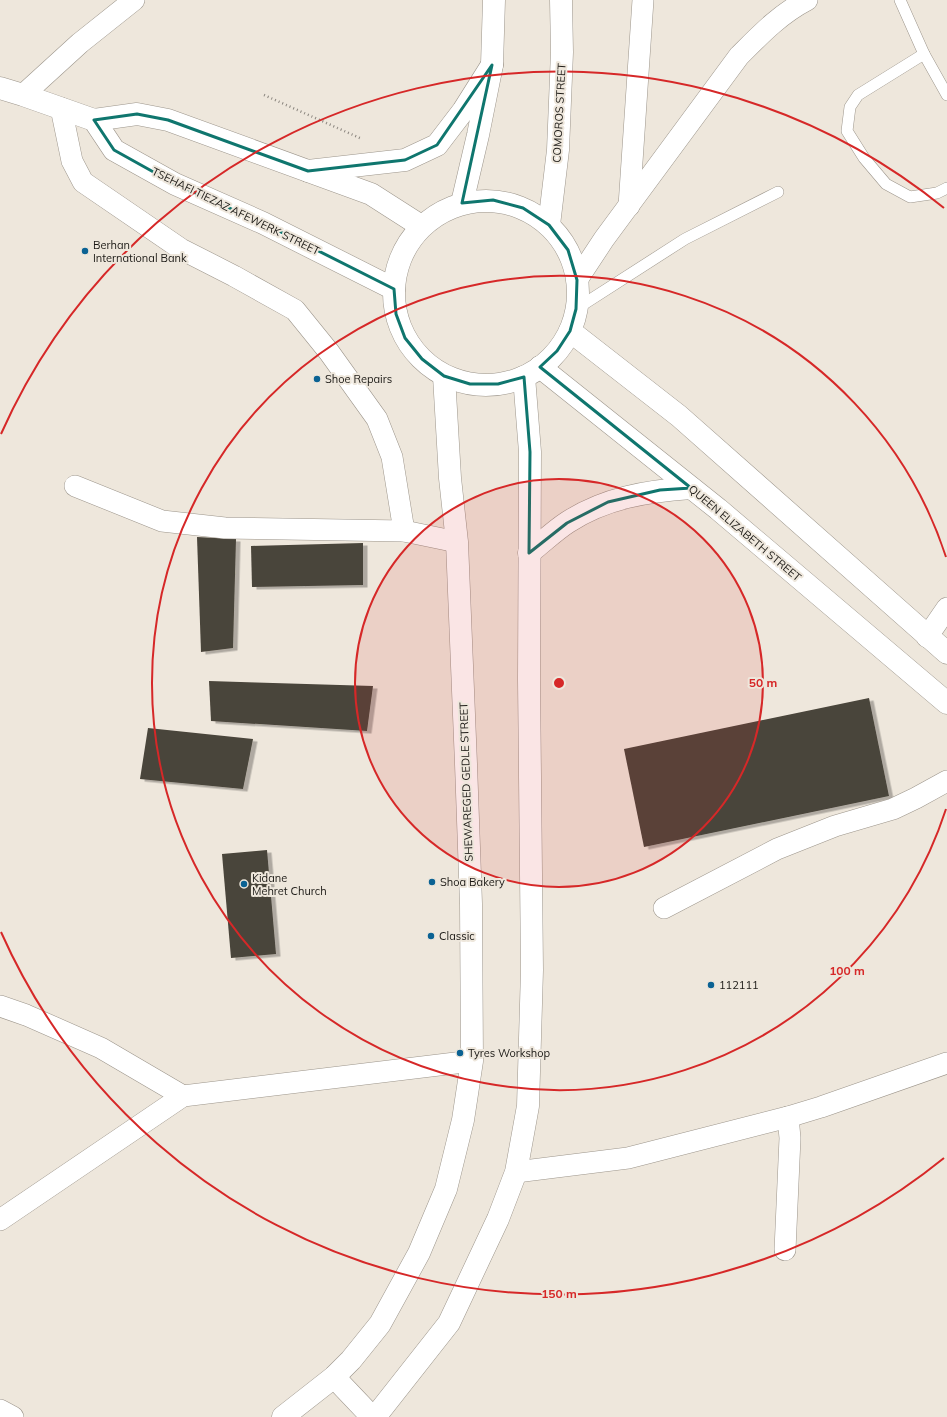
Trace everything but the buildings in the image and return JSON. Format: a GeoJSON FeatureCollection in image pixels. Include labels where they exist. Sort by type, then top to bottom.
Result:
{"type":"FeatureCollection","features":[{"type":"Feature","properties":{"kind":"main road"},"geometry":{"type":"LineString","coordinates":[[462,203],[492,65],[494,0]]}},
{"type":"Feature","properties":{"kind":"main road","name":"COMOROS STREET"},"geometry":{"type":"LineString","coordinates":[[549,225],[558,143],[562,52],[561,0]]}},
{"type":"Feature","properties":{"kind":"main road"},"geometry":{"type":"LineString","coordinates":[[308,171],[405,160],[437,145],[463,111],[492,65]]}},
{"type":"Feature","properties":{"kind":"main road"},"geometry":{"type":"LineString","coordinates":[[0,88],[94,120],[137,114],[168,120],[371,194],[421,226]]}},
{"type":"Feature","properties":{"kind":"main road","name":"TSEHAFI TIEZAZ AFEWERK STREET"},"geometry":{"type":"LineString","coordinates":[[94,120],[114,150],[175,184],[263,223],[394,289]]}},
{"type":"Feature","properties":{"kind":"main road"},"geometry":{"type":"LineString","coordinates":[[493,200],[523,208],[549,225],[568,250],[577,280],[576,309],[570,331],[557,351],[532,372],[498,384],[470,384],[444,376],[422,360],[405,338],[396,314],[394,289],[398,266],[407,245],[421,226],[434,216],[462,203],[493,200]]}},
{"type":"Feature","properties":{"kind":"main road"},"geometry":{"type":"LineString","coordinates":[[570,331],[679,416],[947,653]]}},
{"type":"Feature","properties":{"kind":"main road"},"geometry":{"type":"LineString","coordinates":[[375,1417],[449,1323],[498,1219],[516,1172],[528,1106],[532,970],[529,553],[532,372]]}},
{"type":"Feature","properties":{"kind":"main road","name":"QUEEN ELIZABETH STREET"},"geometry":{"type":"LineString","coordinates":[[532,372],[691,488],[947,703]]}},
{"type":"Feature","properties":{"kind":"main road","name":"SHEWAREGED GEDLE STREET"},"geometry":{"type":"LineString","coordinates":[[283,1417],[334,1376],[351,1360],[380,1324],[419,1253],[446,1189],[463,1120],[472,1061],[471,904],[457,542],[450,478],[444,376]]}},
{"type":"Feature","properties":{"kind":"main road"},"geometry":{"type":"LineString","coordinates":[[529,553],[567,523],[608,502],[660,490],[691,488]]}},
{"type":"Feature","properties":{"kind":"main road"},"geometry":{"type":"LineString","coordinates":[[334,1376],[372,1417]]}},
{"type":"Feature","properties":{"kind":"street"},"geometry":{"type":"LineString","coordinates":[[24,95],[80,43],[134,0]]}},
{"type":"Feature","properties":{"kind":"street"},"geometry":{"type":"LineString","coordinates":[[629,206],[643,0]]}},
{"type":"Feature","properties":{"kind":"street"},"geometry":{"type":"LineString","coordinates":[[577,280],[604,239],[739,56],[764,30],[792,8],[807,0]]}},
{"type":"Feature","properties":{"kind":"street"},"geometry":{"type":"LineString","coordinates":[[61,108],[72,161],[83,182],[181,249],[295,310],[329,352],[377,419],[392,456],[404,532]]}},
{"type":"Feature","properties":{"kind":"street"},"geometry":{"type":"LineString","coordinates":[[75,486],[162,521],[225,528],[404,532],[457,542]]}},
{"type":"Feature","properties":{"kind":"street"},"geometry":{"type":"LineString","coordinates":[[928,637],[947,608]]}},
{"type":"Feature","properties":{"kind":"street"},"geometry":{"type":"LineString","coordinates":[[664,908],[777,849],[835,826],[893,809],[947,781]]}},
{"type":"Feature","properties":{"kind":"street"},"geometry":{"type":"LineString","coordinates":[[0,1006],[26,1015],[102,1048],[183,1096]]}},
{"type":"Feature","properties":{"kind":"street"},"geometry":{"type":"LineString","coordinates":[[0,1220],[183,1096],[472,1061]]}},
{"type":"Feature","properties":{"kind":"street"},"geometry":{"type":"LineString","coordinates":[[516,1172],[628,1158],[788,1117],[947,1063]]}},
{"type":"Feature","properties":{"kind":"street"},"geometry":{"type":"LineString","coordinates":[[785,1250],[790,1138],[788,1117]]}},
{"type":"Feature","properties":{"kind":"street"},"geometry":{"type":"LineString","coordinates":[[0,1410],[13,1417]]}},
{"type":"Feature","properties":{"kind":"lane"},"geometry":{"type":"LineString","coordinates":[[900,0],[924,54],[947,95]]}},
{"type":"Feature","properties":{"kind":"lane"},"geometry":{"type":"LineString","coordinates":[[924,54],[858,95],[850,107],[848,131],[864,158],[886,184],[910,197],[938,193],[947,188]]}},
{"type":"Feature","properties":{"kind":"lane"},"geometry":{"type":"LineString","coordinates":[[576,309],[685,239],[778,192]]}},
{"type":"Feature","properties":{"kind":"path"},"geometry":{"type":"LineString","coordinates":[[264,95],[362,138]]}},
{"type":"Feature","properties":{"kind":"highlighted area"},"geometry":{"type":"Polygon","coordinates":[[[492,65],[462,203],[493,200],[523,208],[549,225],[568,250],[577,280],[576,309],[570,331],[557,351],[540,367],[691,488],[660,490],[608,502],[567,523],[529,553],[530,452],[524,377],[498,384],[470,384],[444,376],[422,359],[405,338],[396,314],[394,289],[263,223],[175,184],[114,150],[94,120],[137,114],[168,120],[308,171],[405,160],[437,145],[492,65]]]}},
{"type":"Feature","properties":{"kind":"place","name":"Berhan International Bank"},"geometry":{"type":"Point","coordinates":[85,251]}},
{"type":"Feature","properties":{"kind":"place","name":"Shoe Repairs"},"geometry":{"type":"Point","coordinates":[317,379]}},
{"type":"Feature","properties":{"kind":"place","name":"Shoa Bakery"},"geometry":{"type":"Point","coordinates":[432,882]}},
{"type":"Feature","properties":{"kind":"place","name":"Kidane Mehret Church"},"geometry":{"type":"Point","coordinates":[244,884]}},
{"type":"Feature","properties":{"kind":"place","name":"Classic"},"geometry":{"type":"Point","coordinates":[431,936]}},
{"type":"Feature","properties":{"kind":"place","name":"112111"},"geometry":{"type":"Point","coordinates":[711,985]}},
{"type":"Feature","properties":{"kind":"place","name":"Tyres Workshop"},"geometry":{"type":"Point","coordinates":[460,1053]}}]}
